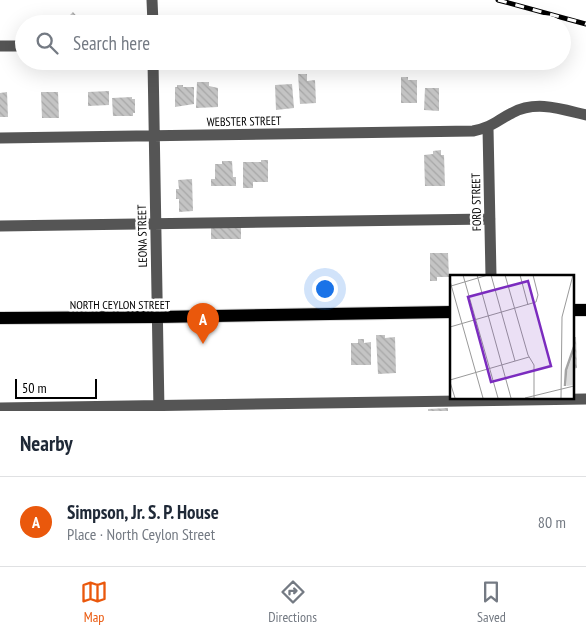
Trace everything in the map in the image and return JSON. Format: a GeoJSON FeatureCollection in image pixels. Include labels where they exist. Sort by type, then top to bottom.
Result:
{"type":"FeatureCollection","features":[{"type":"Feature","properties":{"kind":"main road","name":"NORTH CEYLON STREET"},"geometry":{"type":"LineString","coordinates":[[0,318],[450,312]]}},
{"type":"Feature","properties":{"kind":"street"},"geometry":{"type":"LineString","coordinates":[[152,0],[153,15]]}},
{"type":"Feature","properties":{"kind":"street"},"geometry":{"type":"LineString","coordinates":[[0,46],[15,46]]}},
{"type":"Feature","properties":{"kind":"street","name":"LEONA STREET"},"geometry":{"type":"LineString","coordinates":[[153,70],[159,409]]}},
{"type":"Feature","properties":{"kind":"street"},"geometry":{"type":"LineString","coordinates":[[488,128],[513,112],[532,106],[552,106],[586,115]]}},
{"type":"Feature","properties":{"kind":"street","name":"WEBSTER STREET"},"geometry":{"type":"LineString","coordinates":[[0,138],[463,131],[488,128]]}},
{"type":"Feature","properties":{"kind":"street","name":"FORD STREET"},"geometry":{"type":"LineString","coordinates":[[488,128],[491,275]]}},
{"type":"Feature","properties":{"kind":"street"},"geometry":{"type":"LineString","coordinates":[[0,226],[490,219]]}},
{"type":"Feature","properties":{"kind":"street"},"geometry":{"type":"LineString","coordinates":[[0,408],[159,409],[494,403],[586,399]]}},
{"type":"Feature","properties":{"kind":"building"},"geometry":{"type":"Polygon","coordinates":[[[298,74],[307,74],[307,81],[315,80],[316,103],[300,104],[298,74]]]}},
{"type":"Feature","properties":{"kind":"building"},"geometry":{"type":"Polygon","coordinates":[[[401,77],[408,77],[408,80],[417,80],[417,103],[401,103],[401,77]]]}},
{"type":"Feature","properties":{"kind":"building"},"geometry":{"type":"Polygon","coordinates":[[[197,82],[209,82],[209,86],[218,88],[218,107],[196,108],[197,82]]]}},
{"type":"Feature","properties":{"kind":"building"},"geometry":{"type":"Polygon","coordinates":[[[292,84],[294,108],[276,110],[275,85],[292,84]]]}},
{"type":"Feature","properties":{"kind":"building"},"geometry":{"type":"Polygon","coordinates":[[[177,85],[194,87],[194,104],[175,107],[175,87],[177,85]]]}},
{"type":"Feature","properties":{"kind":"building"},"geometry":{"type":"Polygon","coordinates":[[[425,88],[439,88],[439,111],[424,110],[425,88]]]}},
{"type":"Feature","properties":{"kind":"building"},"geometry":{"type":"Polygon","coordinates":[[[109,91],[109,105],[88,106],[88,92],[109,91]]]}},
{"type":"Feature","properties":{"kind":"building"},"geometry":{"type":"Polygon","coordinates":[[[7,92],[8,117],[0,117],[0,93],[7,92]]]}},
{"type":"Feature","properties":{"kind":"building"},"geometry":{"type":"Polygon","coordinates":[[[41,92],[58,92],[59,118],[42,118],[41,92]]]}},
{"type":"Feature","properties":{"kind":"building"},"geometry":{"type":"Polygon","coordinates":[[[132,97],[132,99],[135,99],[135,113],[133,113],[133,116],[113,116],[112,98],[132,97]]]}},
{"type":"Feature","properties":{"kind":"building"},"geometry":{"type":"Polygon","coordinates":[[[441,150],[441,155],[444,155],[445,186],[425,186],[424,155],[433,154],[433,151],[441,150]]]}},
{"type":"Feature","properties":{"kind":"building"},"geometry":{"type":"Polygon","coordinates":[[[261,160],[268,160],[268,182],[253,182],[253,188],[243,188],[243,162],[261,162],[261,160]]]}},
{"type":"Feature","properties":{"kind":"building"},"geometry":{"type":"Polygon","coordinates":[[[222,161],[232,161],[233,177],[236,177],[236,186],[211,186],[211,179],[215,179],[215,164],[222,164],[222,161]]]}},
{"type":"Feature","properties":{"kind":"building"},"geometry":{"type":"Polygon","coordinates":[[[192,179],[193,211],[179,212],[179,199],[176,199],[176,189],[179,189],[178,180],[192,179]]]}},
{"type":"Feature","properties":{"kind":"building"},"geometry":{"type":"Polygon","coordinates":[[[211,228],[241,228],[241,239],[211,239],[211,228]]]}},
{"type":"Feature","properties":{"kind":"building"},"geometry":{"type":"Polygon","coordinates":[[[430,253],[448,253],[449,277],[437,277],[437,281],[430,281],[430,253]]]}},
{"type":"Feature","properties":{"kind":"building"},"geometry":{"type":"Polygon","coordinates":[[[376,335],[385,335],[385,338],[395,337],[396,373],[378,374],[376,335]]]}},
{"type":"Feature","properties":{"kind":"building"},"geometry":{"type":"Polygon","coordinates":[[[574,337],[576,337],[577,368],[574,369],[574,337]]]}},
{"type":"Feature","properties":{"kind":"building"},"geometry":{"type":"Polygon","coordinates":[[[358,339],[364,339],[364,343],[371,342],[371,365],[351,365],[351,343],[358,343],[358,339]]]}},
{"type":"Feature","properties":{"kind":"building"},"geometry":{"type":"Polygon","coordinates":[[[448,408],[448,411],[428,411],[428,409],[448,408]]]}},
{"type":"Feature","properties":{"kind":"railway"},"geometry":{"type":"LineString","coordinates":[[498,0],[553,15]]}},
{"type":"Feature","properties":{"kind":"railway"},"geometry":{"type":"LineString","coordinates":[[571,20],[586,24]]}},
{"type":"Feature","properties":{"kind":"place","name":"Simpson, Jr. S. P. House"},"geometry":{"type":"Point","coordinates":[203,344]}}]}
